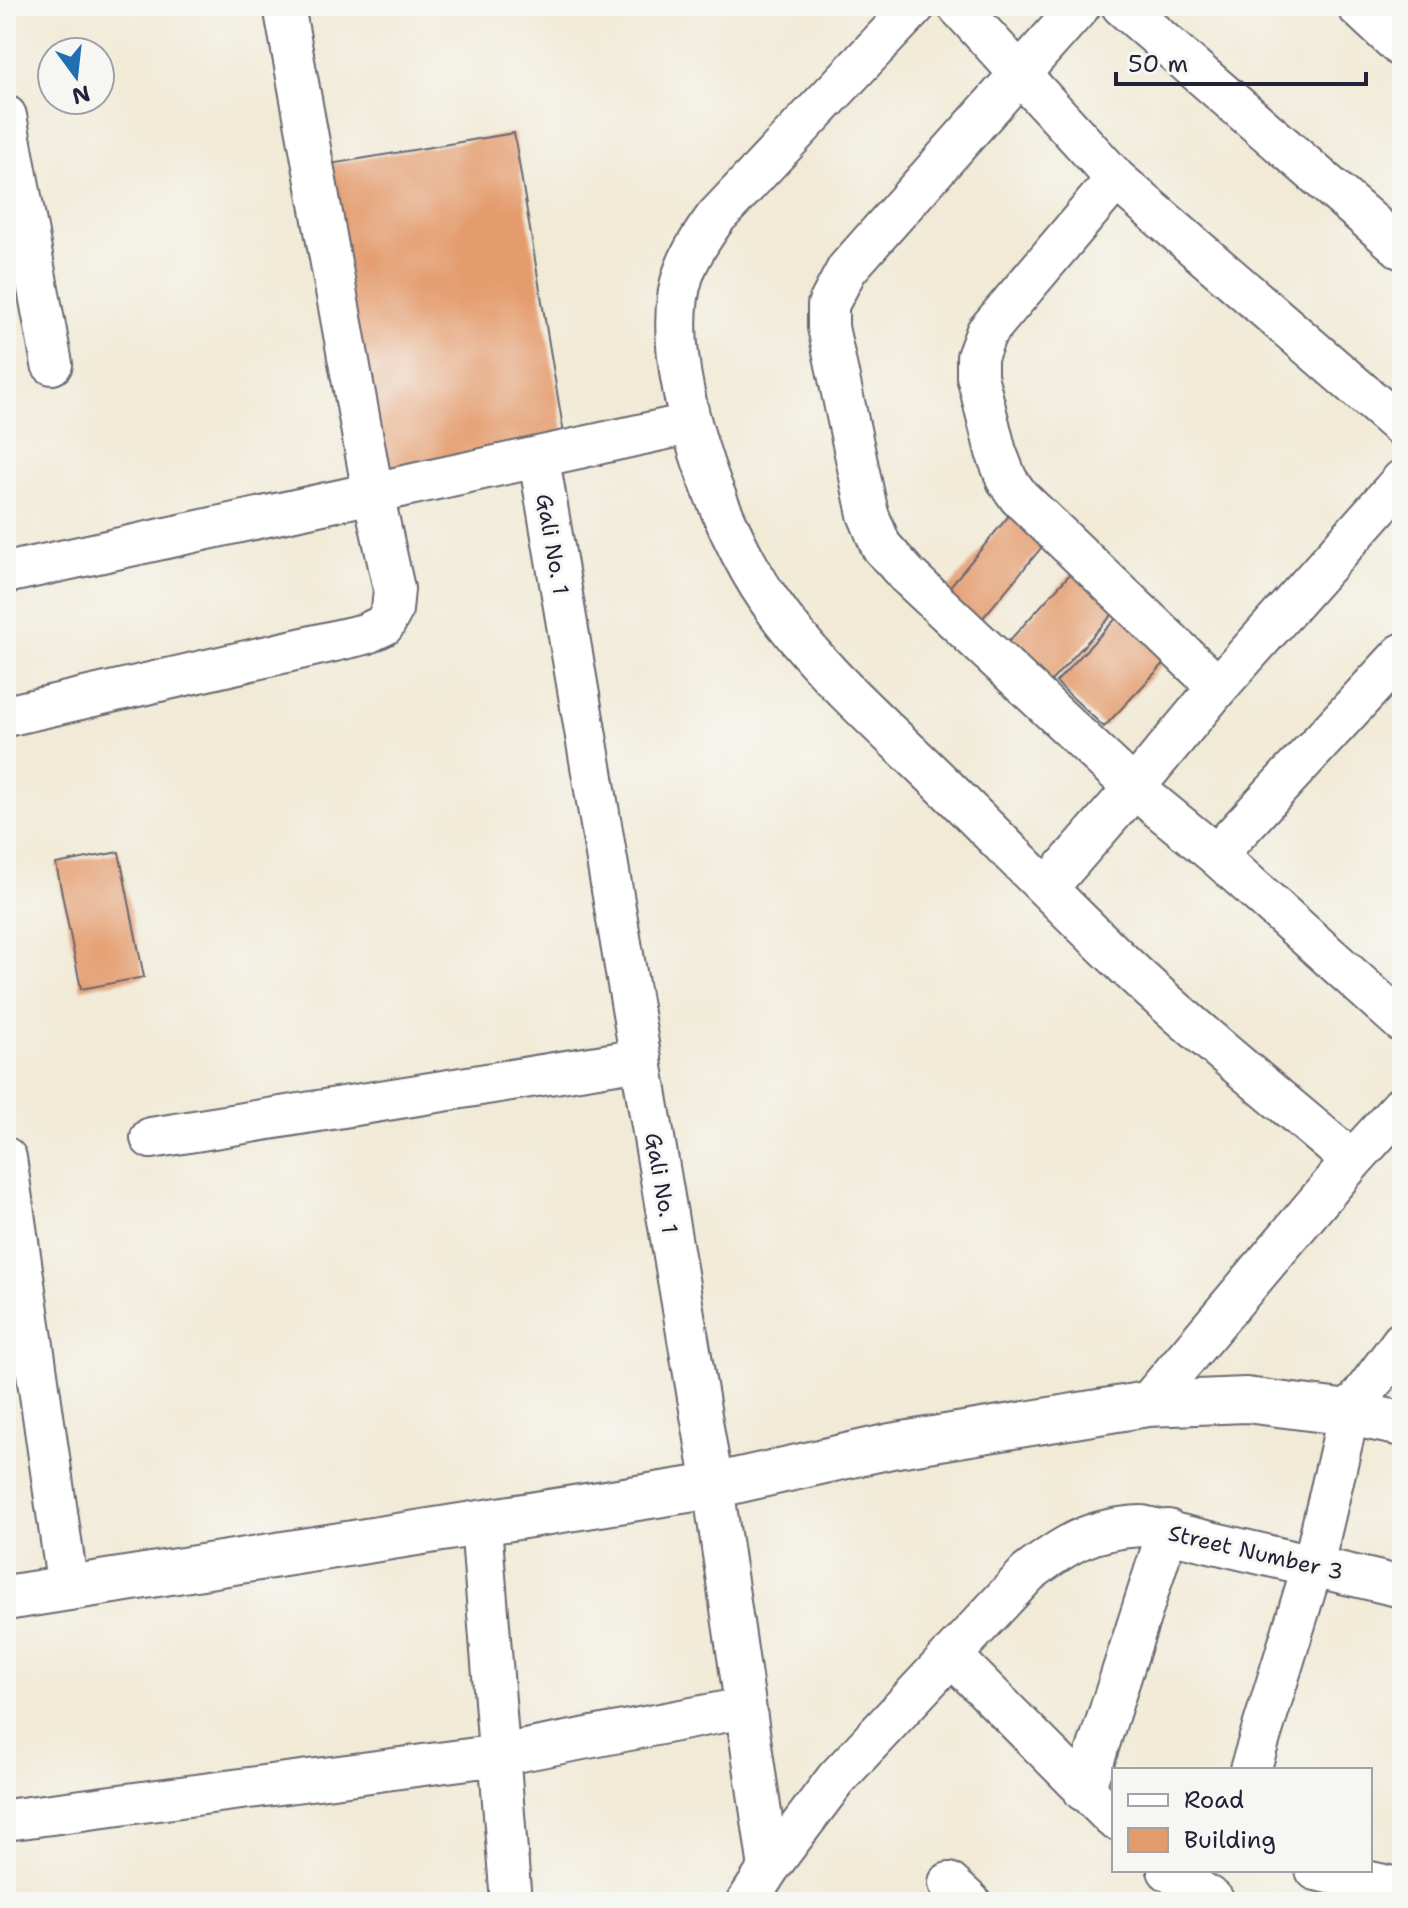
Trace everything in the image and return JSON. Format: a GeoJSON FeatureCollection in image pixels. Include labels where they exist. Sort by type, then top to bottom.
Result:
{"type":"FeatureCollection","features":[{"type":"Feature","properties":{"kind":"street"},"geometry":{"type":"LineString","coordinates":[[6,716],[365,634],[384,625],[392,610],[394,589],[373,493],[284,6]]}},
{"type":"Feature","properties":{"kind":"street"},"geometry":{"type":"LineString","coordinates":[[915,6],[716,217],[694,250],[682,278],[678,311],[680,366],[689,424],[730,532],[768,600],[818,661],[1131,970],[1352,1161]]}},
{"type":"Feature","properties":{"kind":"street"},"geometry":{"type":"LineString","coordinates":[[958,6],[1116,179],[1402,427]]}},
{"type":"Feature","properties":{"kind":"street"},"geometry":{"type":"LineString","coordinates":[[1080,6],[847,269],[828,305],[828,327],[868,514],[881,546],[907,575],[1134,788],[1216,855],[1402,1022]]}},
{"type":"Feature","properties":{"kind":"street"},"geometry":{"type":"LineString","coordinates":[[1122,6],[1402,249]]}},
{"type":"Feature","properties":{"kind":"street"},"geometry":{"type":"LineString","coordinates":[[1357,6],[1402,48]]}},
{"type":"Feature","properties":{"kind":"street"},"geometry":{"type":"LineString","coordinates":[[6,116],[52,364]]}},
{"type":"Feature","properties":{"kind":"street"},"geometry":{"type":"LineString","coordinates":[[1116,179],[986,333],[977,357],[977,376],[996,452],[1019,497],[1218,687]]}},
{"type":"Feature","properties":{"kind":"street"},"geometry":{"type":"LineString","coordinates":[[6,573],[689,424]]}},
{"type":"Feature","properties":{"kind":"street","name":"Gali No. 1"},"geometry":{"type":"LineString","coordinates":[[567,453],[641,1059],[739,1480],[744,1708],[769,1868]]}},
{"type":"Feature","properties":{"kind":"street"},"geometry":{"type":"LineString","coordinates":[[1047,888],[1218,687],[1402,480]]}},
{"type":"Feature","properties":{"kind":"street"},"geometry":{"type":"LineString","coordinates":[[1216,855],[1402,654]]}},
{"type":"Feature","properties":{"kind":"street"},"geometry":{"type":"LineString","coordinates":[[151,1138],[641,1059]]}},
{"type":"Feature","properties":{"kind":"street"},"geometry":{"type":"LineString","coordinates":[[1147,1404],[1402,1106]]}},
{"type":"Feature","properties":{"kind":"street"},"geometry":{"type":"LineString","coordinates":[[6,1158],[68,1589]]}},
{"type":"Feature","properties":{"kind":"street"},"geometry":{"type":"LineString","coordinates":[[1251,1768],[1313,1565],[1349,1413],[1402,1342]]}},
{"type":"Feature","properties":{"kind":"street"},"geometry":{"type":"LineString","coordinates":[[6,1598],[481,1525],[739,1480],[891,1446],[1147,1404],[1246,1400],[1349,1413],[1402,1424]]}},
{"type":"Feature","properties":{"kind":"street"},"geometry":{"type":"LineString","coordinates":[[481,1525],[511,1902]]}},
{"type":"Feature","properties":{"kind":"street","name":"Street Number 3"},"geometry":{"type":"LineString","coordinates":[[951,1655],[1028,1573],[1065,1545],[1108,1528],[1168,1530],[1402,1587]]}},
{"type":"Feature","properties":{"kind":"street"},"geometry":{"type":"LineString","coordinates":[[1084,1791],[1168,1530]]}},
{"type":"Feature","properties":{"kind":"street"},"geometry":{"type":"LineString","coordinates":[[747,1902],[836,1779],[951,1655],[1112,1817]]}},
{"type":"Feature","properties":{"kind":"street"},"geometry":{"type":"LineString","coordinates":[[6,1820],[499,1755],[744,1708]]}},
{"type":"Feature","properties":{"kind":"street"},"geometry":{"type":"LineString","coordinates":[[1173,1872],[1217,1891]]}},
{"type":"Feature","properties":{"kind":"street"},"geometry":{"type":"LineString","coordinates":[[1325,1872],[1402,1889]]}},
{"type":"Feature","properties":{"kind":"building"},"geometry":{"type":"Polygon","coordinates":[[[514,133],[565,440],[383,479],[324,165],[514,133]]]}},
{"type":"Feature","properties":{"kind":"building"},"geometry":{"type":"Polygon","coordinates":[[[1012,512],[1047,541],[977,625],[942,596],[1012,512]]]}},
{"type":"Feature","properties":{"kind":"building"},"geometry":{"type":"Polygon","coordinates":[[[1080,563],[1124,602],[1042,691],[999,652],[1080,563]]]}},
{"type":"Feature","properties":{"kind":"building"},"geometry":{"type":"Polygon","coordinates":[[[1124,610],[1172,655],[1104,727],[1056,682],[1124,610]]]}},
{"type":"Feature","properties":{"kind":"building"},"geometry":{"type":"Polygon","coordinates":[[[119,852],[144,977],[81,989],[56,864],[119,852]]]}}]}
